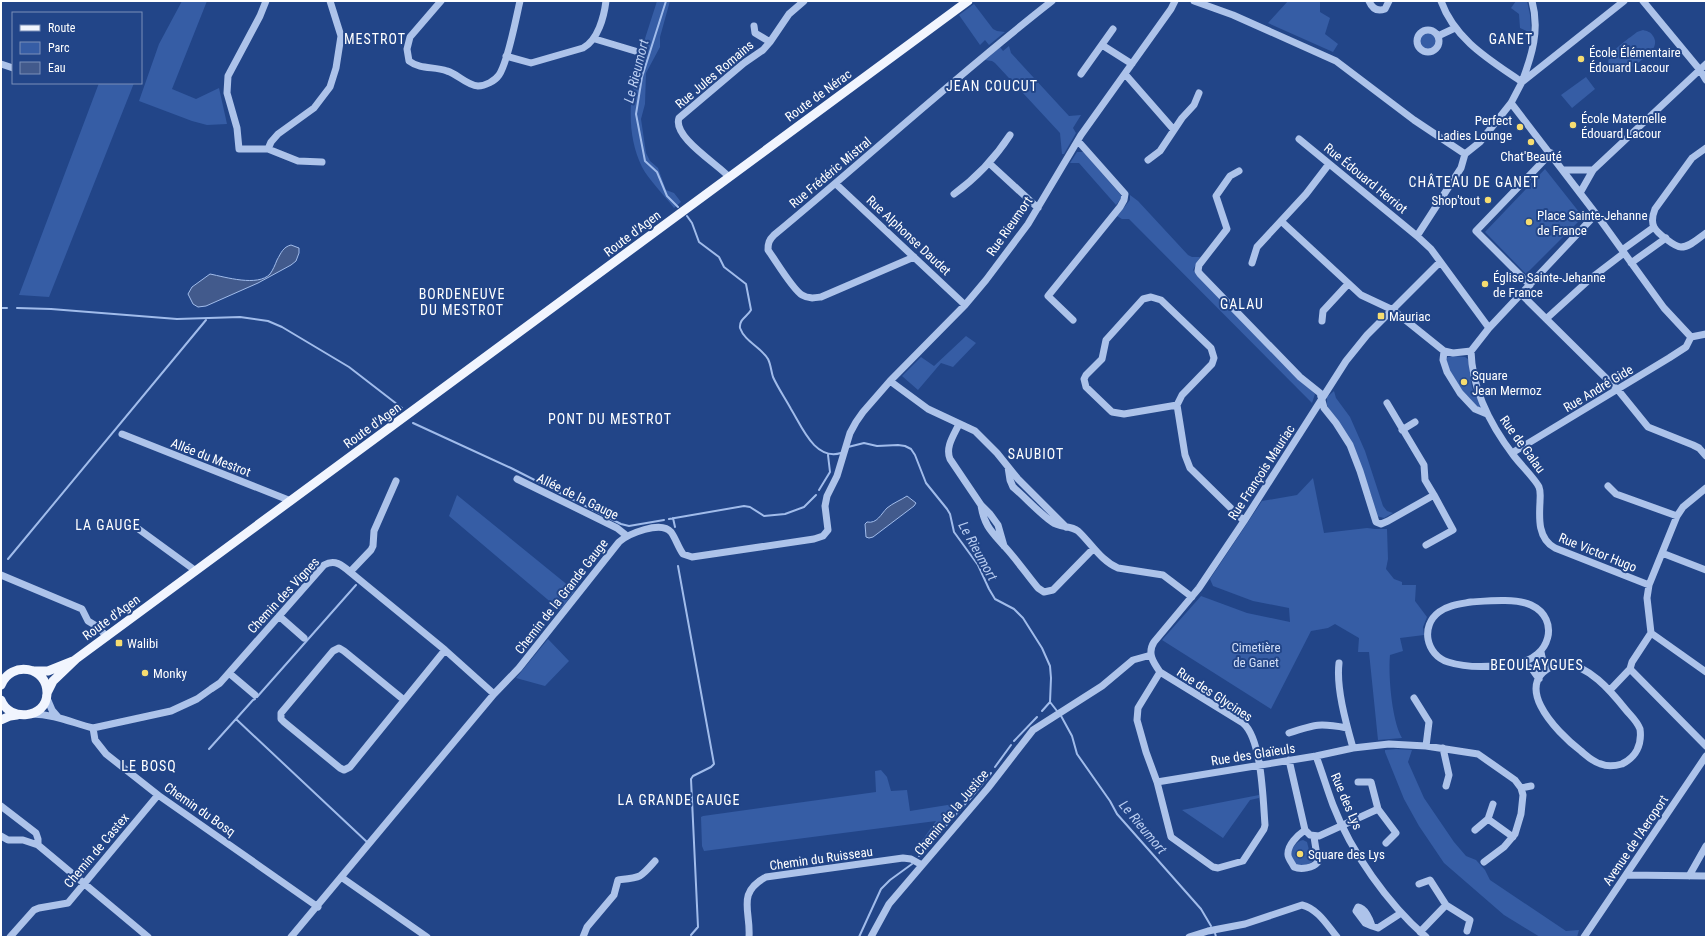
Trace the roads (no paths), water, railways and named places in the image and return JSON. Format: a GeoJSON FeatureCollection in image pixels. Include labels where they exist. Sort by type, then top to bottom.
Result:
{"type":"FeatureCollection","features":[{"type":"Feature","properties":{"kind":"main road","name":"Route de Nérac"},"geometry":{"type":"LineString","coordinates":[[683,211],[968,1]]}},
{"type":"Feature","properties":{"kind":"main road","name":"Route d'Agen"},"geometry":{"type":"LineString","coordinates":[[32,714],[42,707],[53,681],[76,659],[108,637],[683,211]]}},
{"type":"Feature","properties":{"kind":"main road","name":"Route d'Agen"},"geometry":{"type":"LineString","coordinates":[[1,685],[4,678],[12,672],[22,669],[48,671],[76,659]]}},
{"type":"Feature","properties":{"kind":"main road"},"geometry":{"type":"LineString","coordinates":[[33,671],[43,680],[47,694]]}},
{"type":"Feature","properties":{"kind":"main road"},"geometry":{"type":"LineString","coordinates":[[1,700],[8,710],[17,715]]}},
{"type":"Feature","properties":{"kind":"main road"},"geometry":{"type":"LineString","coordinates":[[1,720],[10,716],[32,714]]}},
{"type":"Feature","properties":{"kind":"street"},"geometry":{"type":"LineString","coordinates":[[266,1],[260,16],[228,76],[227,93],[237,128],[239,149],[268,149],[298,161],[322,162]]}},
{"type":"Feature","properties":{"kind":"street"},"geometry":{"type":"LineString","coordinates":[[268,149],[271,142],[278,134],[314,108],[330,87],[336,68],[341,36],[330,1]]}},
{"type":"Feature","properties":{"kind":"street"},"geometry":{"type":"LineString","coordinates":[[440,1],[410,37],[407,49],[409,61],[416,66],[446,70],[457,75],[470,84],[478,86],[488,84],[499,76],[506,56],[520,1]]}},
{"type":"Feature","properties":{"kind":"street"},"geometry":{"type":"LineString","coordinates":[[506,56],[524,62],[538,62],[583,48],[595,39],[606,1]]}},
{"type":"Feature","properties":{"kind":"street","name":"Rue Jules Romains"},"geometry":{"type":"LineString","coordinates":[[728,177],[723,171],[706,159],[694,146],[680,129],[678,122],[682,116],[744,63],[763,50],[789,14],[804,1]]}},
{"type":"Feature","properties":{"kind":"street","name":"Rue Frédéric Mistral"},"geometry":{"type":"LineString","coordinates":[[914,257],[821,297],[808,298],[797,292],[768,250],[769,240],[836,184],[991,49],[1052,1]]}},
{"type":"Feature","properties":{"kind":"street","name":"Rue Rieumort"},"geometry":{"type":"LineString","coordinates":[[845,450],[856,422],[862,412],[890,381],[965,305],[1012,245],[1038,208],[1078,141],[1171,9],[1175,1]]}},
{"type":"Feature","properties":{"kind":"street"},"geometry":{"type":"LineString","coordinates":[[1194,1],[1233,15],[1336,61],[1414,120],[1465,154]]}},
{"type":"Feature","properties":{"kind":"street"},"geometry":{"type":"LineString","coordinates":[[1369,1],[1373,7],[1378,10],[1385,9],[1389,1]]}},
{"type":"Feature","properties":{"kind":"street"},"geometry":{"type":"LineString","coordinates":[[1442,1],[1455,28],[1477,50],[1522,82]]}},
{"type":"Feature","properties":{"kind":"street"},"geometry":{"type":"LineString","coordinates":[[1417,236],[1461,168],[1465,154],[1480,142],[1511,103],[1522,82],[1534,48],[1535,17],[1532,1]]}},
{"type":"Feature","properties":{"kind":"street"},"geometry":{"type":"LineString","coordinates":[[1522,82],[1624,1]]}},
{"type":"Feature","properties":{"kind":"street"},"geometry":{"type":"LineString","coordinates":[[1643,1],[1700,70],[1706,80]]}},
{"type":"Feature","properties":{"kind":"street","name":"Rue Jules Romains"},"geometry":{"type":"LineString","coordinates":[[754,26],[755,33],[770,42]]}},
{"type":"Feature","properties":{"kind":"street"},"geometry":{"type":"LineString","coordinates":[[1438,36],[1455,28]]}},
{"type":"Feature","properties":{"kind":"street"},"geometry":{"type":"LineString","coordinates":[[1081,74],[1113,29]]}},
{"type":"Feature","properties":{"kind":"street"},"geometry":{"type":"LineString","coordinates":[[595,39],[635,51]]}},
{"type":"Feature","properties":{"kind":"street"},"geometry":{"type":"LineString","coordinates":[[1102,45],[1132,64]]}},
{"type":"Feature","properties":{"kind":"street"},"geometry":{"type":"LineString","coordinates":[[1,64],[12,68]]}},
{"type":"Feature","properties":{"kind":"street"},"geometry":{"type":"LineString","coordinates":[[1580,193],[1593,170],[1706,64]]}},
{"type":"Feature","properties":{"kind":"street"},"geometry":{"type":"LineString","coordinates":[[1125,74],[1174,130]]}},
{"type":"Feature","properties":{"kind":"street"},"geometry":{"type":"LineString","coordinates":[[1148,160],[1160,151],[1182,118],[1194,105],[1200,93]]}},
{"type":"Feature","properties":{"kind":"street"},"geometry":{"type":"LineString","coordinates":[[1511,103],[1564,170],[1669,315],[1691,337],[1706,334]]}},
{"type":"Feature","properties":{"kind":"street"},"geometry":{"type":"LineString","coordinates":[[954,194],[967,185],[989,163],[1010,135]]}},
{"type":"Feature","properties":{"kind":"street","name":"Rue Édouard Herriot"},"geometry":{"type":"LineString","coordinates":[[1299,139],[1431,249],[1489,328]]}},
{"type":"Feature","properties":{"kind":"street"},"geometry":{"type":"LineString","coordinates":[[1073,320],[1048,296],[1120,206],[1125,196],[1125,194],[1078,141]]}},
{"type":"Feature","properties":{"kind":"street"},"geometry":{"type":"LineString","coordinates":[[1706,148],[1692,158],[1655,209],[1652,216],[1654,227],[1673,245],[1681,247],[1691,244],[1706,234]]}},
{"type":"Feature","properties":{"kind":"street"},"geometry":{"type":"LineString","coordinates":[[1530,285],[1476,231],[1551,153]]}},
{"type":"Feature","properties":{"kind":"street"},"geometry":{"type":"LineString","coordinates":[[989,163],[1038,208]]}},
{"type":"Feature","properties":{"kind":"street"},"geometry":{"type":"LineString","coordinates":[[1252,263],[1257,247],[1306,194],[1329,164]]}},
{"type":"Feature","properties":{"kind":"street"},"geometry":{"type":"LineString","coordinates":[[1564,170],[1593,170]]}},
{"type":"Feature","properties":{"kind":"street"},"geometry":{"type":"LineString","coordinates":[[1239,171],[1230,176],[1216,196],[1227,229],[1199,265],[1198,271],[1300,377],[1320,393],[1324,408],[1336,423],[1350,446],[1360,471],[1376,522],[1381,524],[1388,521],[1434,495]]}},
{"type":"Feature","properties":{"kind":"street","name":"Rue Alphonse Daudet"},"geometry":{"type":"LineString","coordinates":[[836,184],[965,305]]}},
{"type":"Feature","properties":{"kind":"street"},"geometry":{"type":"LineString","coordinates":[[1281,221],[1366,299],[1393,310],[1444,351],[1453,353],[1471,351],[1489,328],[1596,214]]}},
{"type":"Feature","properties":{"kind":"street"},"geometry":{"type":"LineString","coordinates":[[1546,319],[1590,279],[1654,227]]}},
{"type":"Feature","properties":{"kind":"street"},"geometry":{"type":"LineString","coordinates":[[1631,262],[1666,238]]}},
{"type":"Feature","properties":{"kind":"street","name":"Rue François Mauriac"},"geometry":{"type":"LineString","coordinates":[[1151,651],[1154,642],[1192,597],[1244,521],[1346,362],[1367,335],[1440,262]]}},
{"type":"Feature","properties":{"kind":"street"},"geometry":{"type":"LineString","coordinates":[[1322,320],[1323,311],[1348,284]]}},
{"type":"Feature","properties":{"kind":"street"},"geometry":{"type":"LineString","coordinates":[[1521,294],[1618,390],[1648,427],[1693,445],[1699,448],[1706,456]]}},
{"type":"Feature","properties":{"kind":"street"},"geometry":{"type":"LineString","coordinates":[[1176,405],[1116,414],[1086,387],[1084,383],[1086,375],[1102,359],[1106,340],[1143,299],[1148,297],[1155,297],[1161,300],[1211,348],[1213,353],[1212,364],[1182,395],[1176,405],[1190,468],[1244,521]]}},
{"type":"Feature","properties":{"kind":"street","name":"Rue André Gide"},"geometry":{"type":"LineString","coordinates":[[1512,453],[1618,390],[1686,347],[1691,337]]}},
{"type":"Feature","properties":{"kind":"street","name":"Rue de Galau"},"geometry":{"type":"LineString","coordinates":[[1444,351],[1443,360],[1447,372],[1460,393],[1475,409],[1487,414]]}},
{"type":"Feature","properties":{"kind":"street","name":"Rue de Galau"},"geometry":{"type":"LineString","coordinates":[[1471,351],[1475,385],[1487,414],[1512,453],[1540,489]]}},
{"type":"Feature","properties":{"kind":"street"},"geometry":{"type":"LineString","coordinates":[[890,381],[928,409],[975,431],[998,453],[1008,467],[1066,527],[1078,532],[1111,566],[1167,576],[1192,597]]}},
{"type":"Feature","properties":{"kind":"street"},"geometry":{"type":"LineString","coordinates":[[1387,403],[1424,465],[1425,480],[1453,530],[1426,545]]}},
{"type":"Feature","properties":{"kind":"street"},"geometry":{"type":"LineString","coordinates":[[1402,430],[1414,422]]}},
{"type":"Feature","properties":{"kind":"street"},"geometry":{"type":"LineString","coordinates":[[959,424],[949,446],[948,453],[950,459],[981,505],[998,525],[1004,546],[1038,588],[1044,592],[1049,592],[1055,588],[1093,549]]}},
{"type":"Feature","properties":{"kind":"street","name":"Allée du Mestrot"},"geometry":{"type":"LineString","coordinates":[[122,434],[291,501]]}},
{"type":"Feature","properties":{"kind":"street","name":"Chemin de la Grande Gauge"},"geometry":{"type":"LineString","coordinates":[[291,937],[318,907],[494,694],[519,668],[619,542],[637,531],[660,527],[671,532],[683,554],[692,557],[820,538],[826,533],[828,526],[826,506],[827,496],[837,476],[845,450]]}},
{"type":"Feature","properties":{"kind":"street","name":"Allée de la Gauge"},"geometry":{"type":"LineString","coordinates":[[517,479],[616,528],[627,536]]}},
{"type":"Feature","properties":{"kind":"street"},"geometry":{"type":"LineString","coordinates":[[350,572],[371,550],[373,546],[374,531],[396,481]]}},
{"type":"Feature","properties":{"kind":"street"},"geometry":{"type":"LineString","coordinates":[[1608,486],[1616,494],[1677,516]]}},
{"type":"Feature","properties":{"kind":"street"},"geometry":{"type":"LineString","coordinates":[[1610,690],[1630,669],[1632,662],[1651,633],[1647,598],[1649,585],[1677,516],[1683,508],[1706,488]]}},
{"type":"Feature","properties":{"kind":"street","name":"Rue Victor Hugo"},"geometry":{"type":"LineString","coordinates":[[1540,489],[1540,522],[1543,536],[1549,545],[1649,585]]}},
{"type":"Feature","properties":{"kind":"street"},"geometry":{"type":"LineString","coordinates":[[133,525],[196,571]]}},
{"type":"Feature","properties":{"kind":"street"},"geometry":{"type":"LineString","coordinates":[[1662,553],[1706,570]]}},
{"type":"Feature","properties":{"kind":"street","name":"Chemin des Vignes"},"geometry":{"type":"LineString","coordinates":[[93,728],[148,717],[178,708],[197,699],[220,682],[229,673],[324,565],[333,562],[340,564],[350,572],[445,650],[494,694]]}},
{"type":"Feature","properties":{"kind":"street"},"geometry":{"type":"LineString","coordinates":[[1,575],[82,609],[88,621],[98,627],[108,637]]}},
{"type":"Feature","properties":{"kind":"street"},"geometry":{"type":"LineString","coordinates":[[1471,602],[1523,603],[1532,606],[1539,611],[1545,618],[1548,626],[1546,644],[1541,652],[1534,658],[1522,662],[1490,667],[1475,667],[1448,662],[1440,659],[1431,648],[1427,635],[1428,626],[1432,618],[1447,607],[1471,602]]}},
{"type":"Feature","properties":{"kind":"street"},"geometry":{"type":"LineString","coordinates":[[279,616],[304,638]]}},
{"type":"Feature","properties":{"kind":"street"},"geometry":{"type":"LineString","coordinates":[[1651,633],[1706,672]]}},
{"type":"Feature","properties":{"kind":"street"},"geometry":{"type":"LineString","coordinates":[[404,700],[339,648],[332,651],[281,713],[281,716],[284,722],[340,768],[346,769],[350,767],[445,650]]}},
{"type":"Feature","properties":{"kind":"street","name":"Rue des Glycines"},"geometry":{"type":"LineString","coordinates":[[1151,651],[1160,672],[1246,726],[1251,734],[1260,765],[1265,825],[1264,829],[1243,861],[1218,868],[1172,837],[1157,782],[1146,752],[1137,714],[1140,703],[1160,672]]}},
{"type":"Feature","properties":{"kind":"street","name":"Chemin de la Justice"},"geometry":{"type":"LineString","coordinates":[[870,937],[890,904],[988,788],[1027,736],[1059,712],[1102,686],[1133,660],[1151,651]]}},
{"type":"Feature","properties":{"kind":"street"},"geometry":{"type":"LineString","coordinates":[[1541,652],[1542,659],[1546,664],[1553,666],[1566,664],[1580,668],[1610,690],[1637,722],[1640,738],[1637,750],[1630,759],[1615,766],[1599,764],[1568,741],[1553,725],[1540,707],[1536,691],[1539,679],[1553,666]]}},
{"type":"Feature","properties":{"kind":"street"},"geometry":{"type":"LineString","coordinates":[[1339,662],[1338,674],[1347,728],[1354,748]]}},
{"type":"Feature","properties":{"kind":"street"},"geometry":{"type":"LineString","coordinates":[[1522,662],[1532,669],[1539,679]]}},
{"type":"Feature","properties":{"kind":"street"},"geometry":{"type":"LineString","coordinates":[[1630,669],[1706,746]]}},
{"type":"Feature","properties":{"kind":"street"},"geometry":{"type":"LineString","coordinates":[[229,673],[255,695]]}},
{"type":"Feature","properties":{"kind":"street"},"geometry":{"type":"LineString","coordinates":[[47,694],[52,710],[58,717]]}},
{"type":"Feature","properties":{"kind":"street"},"geometry":{"type":"LineString","coordinates":[[1414,698],[1429,722],[1426,746]]}},
{"type":"Feature","properties":{"kind":"street"},"geometry":{"type":"LineString","coordinates":[[32,714],[58,717],[93,728]]}},
{"type":"Feature","properties":{"kind":"street","name":"Rue des Glaïeuls"},"geometry":{"type":"LineString","coordinates":[[1289,733],[1315,725],[1326,724],[1347,728]]}},
{"type":"Feature","properties":{"kind":"street","name":"Chemin du Bosq"},"geometry":{"type":"LineString","coordinates":[[93,728],[95,740],[100,748],[158,795],[318,907]]}},
{"type":"Feature","properties":{"kind":"street","name":"Rue des Glaïeuls"},"geometry":{"type":"LineString","coordinates":[[1157,782],[1316,756],[1354,748],[1389,744],[1426,746],[1478,754],[1508,775],[1521,788]]}},
{"type":"Feature","properties":{"kind":"street"},"geometry":{"type":"LineString","coordinates":[[1443,748],[1449,775],[1446,786]]}},
{"type":"Feature","properties":{"kind":"street","name":"Rue des Lys"},"geometry":{"type":"LineString","coordinates":[[1316,756],[1334,806],[1356,852],[1374,880],[1401,913],[1426,937]]}},
{"type":"Feature","properties":{"kind":"street","name":"Avenue de l'Aeroport"},"geometry":{"type":"LineString","coordinates":[[1584,937],[1706,756]]}},
{"type":"Feature","properties":{"kind":"street"},"geometry":{"type":"LineString","coordinates":[[1289,760],[1304,830],[1314,837]]}},
{"type":"Feature","properties":{"kind":"street"},"geometry":{"type":"LineString","coordinates":[[1358,782],[1371,782],[1378,809],[1396,833],[1386,843]]}},
{"type":"Feature","properties":{"kind":"street"},"geometry":{"type":"LineString","coordinates":[[1484,862],[1496,855],[1513,837],[1521,814],[1523,795],[1521,788],[1531,786]]}},
{"type":"Feature","properties":{"kind":"street","name":"Chemin de Castex"},"geometry":{"type":"LineString","coordinates":[[10,937],[34,910],[68,903],[158,795]]}},
{"type":"Feature","properties":{"kind":"street"},"geometry":{"type":"LineString","coordinates":[[1475,830],[1488,819],[1493,804]]}},
{"type":"Feature","properties":{"kind":"street"},"geometry":{"type":"LineString","coordinates":[[1,806],[36,833],[38,845]]}},
{"type":"Feature","properties":{"kind":"street"},"geometry":{"type":"LineString","coordinates":[[1314,837],[1378,809]]}},
{"type":"Feature","properties":{"kind":"street"},"geometry":{"type":"LineString","coordinates":[[1488,819],[1513,837]]}},
{"type":"Feature","properties":{"kind":"street"},"geometry":{"type":"LineString","coordinates":[[1304,830],[1298,835],[1288,852],[1288,856],[1294,867],[1301,869],[1316,865],[1318,862],[1314,837]]}},
{"type":"Feature","properties":{"kind":"street"},"geometry":{"type":"LineString","coordinates":[[1,836],[8,840],[23,840],[38,845],[148,937]]}},
{"type":"Feature","properties":{"kind":"street"},"geometry":{"type":"LineString","coordinates":[[1689,876],[1706,846]]}},
{"type":"Feature","properties":{"kind":"street","name":"Chemin du Ruisseau"},"geometry":{"type":"LineString","coordinates":[[749,937],[746,906],[747,896],[759,881],[766,878],[903,858],[911,859],[922,865]]}},
{"type":"Feature","properties":{"kind":"street"},"geometry":{"type":"LineString","coordinates":[[583,937],[587,927],[614,895],[618,880],[638,878],[642,876],[655,861]]}},
{"type":"Feature","properties":{"kind":"street"},"geometry":{"type":"LineString","coordinates":[[1626,875],[1706,876]]}},
{"type":"Feature","properties":{"kind":"street"},"geometry":{"type":"LineString","coordinates":[[341,878],[426,937]]}},
{"type":"Feature","properties":{"kind":"street"},"geometry":{"type":"LineString","coordinates":[[1419,884],[1430,880],[1446,904],[1470,920],[1467,931]]}},
{"type":"Feature","properties":{"kind":"street"},"geometry":{"type":"LineString","coordinates":[[1420,932],[1446,904]]}},
{"type":"Feature","properties":{"kind":"street"},"geometry":{"type":"LineString","coordinates":[[1189,937],[1245,924],[1302,905],[1310,907],[1316,912],[1338,937]]}},
{"type":"Feature","properties":{"kind":"street"},"geometry":{"type":"LineString","coordinates":[[1372,926],[1378,928],[1381,927],[1401,913]]}},
{"type":"Feature","properties":{"kind":"water"},"geometry":{"type":"Polygon","coordinates":[[[291,245],[299,248],[299,253],[296,261],[291,265],[258,283],[206,306],[198,307],[193,304],[188,294],[192,287],[210,274],[250,281],[265,278],[270,274],[282,251],[291,245]]]}},
{"type":"Feature","properties":{"kind":"water"},"geometry":{"type":"Polygon","coordinates":[[[907,496],[916,503],[914,506],[873,537],[866,537],[865,524],[867,522],[874,522],[887,508],[907,496]]]}},
{"type":"Feature","properties":{"kind":"waterway","name":"Le Rieumort"},"geometry":{"type":"LineString","coordinates":[[666,1],[642,77],[636,114],[645,161],[657,172],[667,196],[678,207]]}},
{"type":"Feature","properties":{"kind":"waterway","name":"Le Rieumort"},"geometry":{"type":"LineString","coordinates":[[687,216],[692,223],[699,242],[719,257],[724,267],[746,284],[751,310],[741,322],[740,328],[742,333],[768,359],[775,381],[810,441],[824,452],[832,454],[841,453]]}},
{"type":"Feature","properties":{"kind":"waterway"},"geometry":{"type":"LineString","coordinates":[[1,308],[7,308]]}},
{"type":"Feature","properties":{"kind":"waterway"},"geometry":{"type":"LineString","coordinates":[[17,308],[51,309],[177,319],[240,317],[268,321],[282,327],[349,367],[402,408]]}},
{"type":"Feature","properties":{"kind":"waterway"},"geometry":{"type":"LineString","coordinates":[[8,559],[206,320]]}},
{"type":"Feature","properties":{"kind":"waterway"},"geometry":{"type":"LineString","coordinates":[[413,423],[511,468],[621,524],[629,526],[664,520]]}},
{"type":"Feature","properties":{"kind":"waterway","name":"Le Rieumort"},"geometry":{"type":"LineString","coordinates":[[848,447],[864,443],[877,446],[898,445],[911,449],[915,455],[926,483],[950,514],[954,532],[978,565],[995,599],[1014,609],[1023,618],[1042,648],[1050,666],[1050,702],[1057,711]]}},
{"type":"Feature","properties":{"kind":"waterway"},"geometry":{"type":"LineString","coordinates":[[819,490],[830,472],[828,455]]}},
{"type":"Feature","properties":{"kind":"waterway"},"geometry":{"type":"LineString","coordinates":[[669,519],[744,506],[750,507],[764,516],[785,514],[804,507],[816,495]]}},
{"type":"Feature","properties":{"kind":"waterway"},"geometry":{"type":"LineString","coordinates":[[673,518],[675,527]]}},
{"type":"Feature","properties":{"kind":"waterway"},"geometry":{"type":"LineString","coordinates":[[678,566],[714,764],[693,776],[691,779],[698,927],[691,935]]}},
{"type":"Feature","properties":{"kind":"waterway"},"geometry":{"type":"LineString","coordinates":[[257,697],[356,585]]}},
{"type":"Feature","properties":{"kind":"waterway"},"geometry":{"type":"LineString","coordinates":[[209,749],[255,699]]}},
{"type":"Feature","properties":{"kind":"waterway"},"geometry":{"type":"LineString","coordinates":[[1042,711],[1050,702]]}},
{"type":"Feature","properties":{"kind":"waterway","name":"Le Rieumort"},"geometry":{"type":"LineString","coordinates":[[1060,714],[1072,736],[1077,754],[1110,801],[1117,814],[1201,909],[1211,926]]}},
{"type":"Feature","properties":{"kind":"waterway"},"geometry":{"type":"LineString","coordinates":[[1014,741],[1037,717]]}},
{"type":"Feature","properties":{"kind":"waterway"},"geometry":{"type":"LineString","coordinates":[[236,719],[367,842]]}},
{"type":"Feature","properties":{"kind":"waterway"},"geometry":{"type":"LineString","coordinates":[[995,767],[1011,745]]}},
{"type":"Feature","properties":{"kind":"waterway"},"geometry":{"type":"LineString","coordinates":[[969,800],[991,773]]}},
{"type":"Feature","properties":{"kind":"waterway"},"geometry":{"type":"LineString","coordinates":[[919,856],[966,803]]}},
{"type":"Feature","properties":{"kind":"waterway"},"geometry":{"type":"LineString","coordinates":[[859,937],[881,889],[890,880],[912,864]]}},
{"type":"Feature","properties":{"kind":"waterway","name":"Le Rieumort"},"geometry":{"type":"LineString","coordinates":[[1215,933],[1216,937]]}},
{"type":"Feature","properties":{"kind":"place","name":"École Élémentaire Édouard Lacour"},"geometry":{"type":"Point","coordinates":[1581,59]}},
{"type":"Feature","properties":{"kind":"place","name":"École Maternelle Édouard Lacour"},"geometry":{"type":"Point","coordinates":[1573,125]}},
{"type":"Feature","properties":{"kind":"place","name":"Perfect Ladies Lounge"},"geometry":{"type":"Point","coordinates":[1520,127]}},
{"type":"Feature","properties":{"kind":"place","name":"Chat'Beauté"},"geometry":{"type":"Point","coordinates":[1531,142]}},
{"type":"Feature","properties":{"kind":"place","name":"Shop'tout"},"geometry":{"type":"Point","coordinates":[1488,200]}},
{"type":"Feature","properties":{"kind":"place","name":"Place Sainte-Jehanne de France"},"geometry":{"type":"Point","coordinates":[1529,222]}},
{"type":"Feature","properties":{"kind":"place","name":"Église Sainte-Jehanne de France"},"geometry":{"type":"Point","coordinates":[1485,284]}},
{"type":"Feature","properties":{"kind":"place","name":"Mauriac"},"geometry":{"type":"Point","coordinates":[1381,316]}},
{"type":"Feature","properties":{"kind":"place","name":"Square Jean Mermoz"},"geometry":{"type":"Point","coordinates":[1464,382]}},
{"type":"Feature","properties":{"kind":"place","name":"Walibi"},"geometry":{"type":"Point","coordinates":[119,643]}},
{"type":"Feature","properties":{"kind":"place","name":"Monky"},"geometry":{"type":"Point","coordinates":[145,673]}},
{"type":"Feature","properties":{"kind":"place","name":"Square des Lys"},"geometry":{"type":"Point","coordinates":[1300,854]}},
{"type":"Feature","properties":{"kind":"district","name":"MESTROT"},"geometry":{"type":"Point","coordinates":[375,39]}},
{"type":"Feature","properties":{"kind":"district","name":"GANET"},"geometry":{"type":"Point","coordinates":[1511,39]}},
{"type":"Feature","properties":{"kind":"district","name":"JEAN COUCUT"},"geometry":{"type":"Point","coordinates":[992,86]}},
{"type":"Feature","properties":{"kind":"district","name":"CHÂTEAU DE GANET"},"geometry":{"type":"Point","coordinates":[1474,182]}},
{"type":"Feature","properties":{"kind":"district","name":"BORDENEUVE DU MESTROT"},"geometry":{"type":"Point","coordinates":[462,302]}},
{"type":"Feature","properties":{"kind":"district","name":"GALAU"},"geometry":{"type":"Point","coordinates":[1242,304]}},
{"type":"Feature","properties":{"kind":"district","name":"PONT DU MESTROT"},"geometry":{"type":"Point","coordinates":[610,419]}},
{"type":"Feature","properties":{"kind":"district","name":"SAUBIOT"},"geometry":{"type":"Point","coordinates":[1036,454]}},
{"type":"Feature","properties":{"kind":"district","name":"LA GAUGE"},"geometry":{"type":"Point","coordinates":[108,525]}},
{"type":"Feature","properties":{"kind":"district","name":"BEOULAYGUES"},"geometry":{"type":"Point","coordinates":[1537,665]}},
{"type":"Feature","properties":{"kind":"district","name":"LE BOSQ"},"geometry":{"type":"Point","coordinates":[149,766]}},
{"type":"Feature","properties":{"kind":"district","name":"LA GRANDE GAUGE"},"geometry":{"type":"Point","coordinates":[679,800]}},
{"type":"Feature","properties":{"kind":"park label","name":"Cimetière de Ganet"},"geometry":{"type":"Point","coordinates":[1256,654]}}]}
